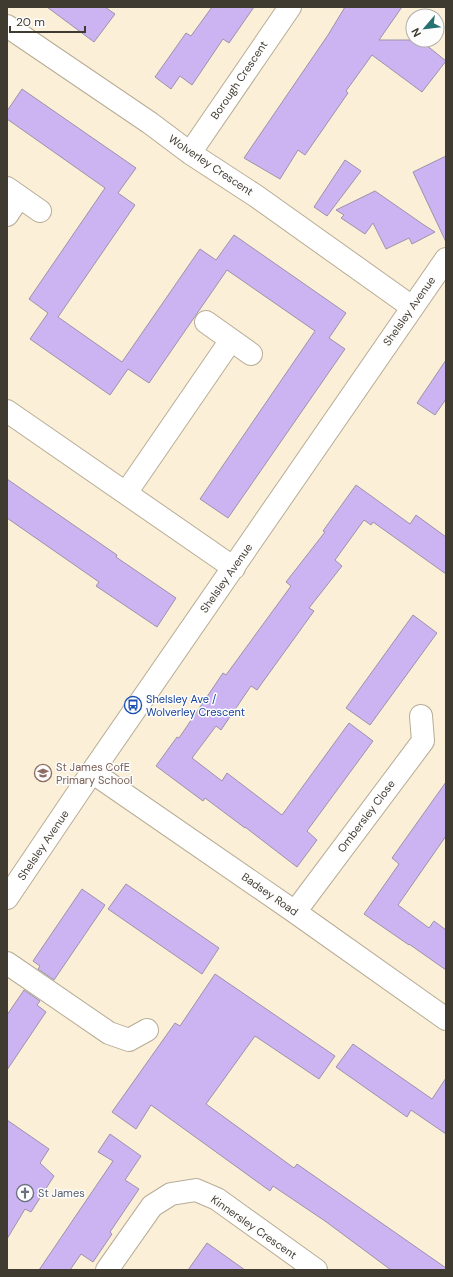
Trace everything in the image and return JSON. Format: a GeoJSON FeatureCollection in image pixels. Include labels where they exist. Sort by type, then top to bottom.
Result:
{"type":"FeatureCollection","features":[{"type":"Feature","properties":{"kind":"street","name":"Borough Crescent"},"geometry":{"type":"LineString","coordinates":[[190,153],[290,7]]}},
{"type":"Feature","properties":{"kind":"street","name":"Wolverley Crescent"},"geometry":{"type":"LineString","coordinates":[[7,26],[150,123],[190,153],[256,196],[412,308]]}},
{"type":"Feature","properties":{"kind":"street"},"geometry":{"type":"LineString","coordinates":[[7,215],[13,192],[40,211]]}},
{"type":"Feature","properties":{"kind":"street","name":"Shelsley Avenue"},"geometry":{"type":"LineString","coordinates":[[7,898],[92,772],[446,259]]}},
{"type":"Feature","properties":{"kind":"street"},"geometry":{"type":"LineString","coordinates":[[206,322],[251,354]]}},
{"type":"Feature","properties":{"kind":"street"},"geometry":{"type":"LineString","coordinates":[[126,493],[231,340]]}},
{"type":"Feature","properties":{"kind":"street"},"geometry":{"type":"LineString","coordinates":[[7,410],[234,568]]}},
{"type":"Feature","properties":{"kind":"street","name":"Ombersley Close"},"geometry":{"type":"LineString","coordinates":[[295,912],[423,741],[421,716]]}},
{"type":"Feature","properties":{"kind":"street","name":"Badsey Road"},"geometry":{"type":"LineString","coordinates":[[92,772],[295,912],[446,1019]]}},
{"type":"Feature","properties":{"kind":"street"},"geometry":{"type":"LineString","coordinates":[[7,963],[110,1033],[129,1040],[147,1030]]}},
{"type":"Feature","properties":{"kind":"street","name":"Kinnersley Crescent"},"geometry":{"type":"LineString","coordinates":[[107,1270],[152,1206],[171,1194],[196,1190],[217,1199],[316,1270]]}},
{"type":"Feature","properties":{"kind":"building"},"geometry":{"type":"Polygon","coordinates":[[[47,7],[105,7],[115,14],[94,42],[47,7]]]}},
{"type":"Feature","properties":{"kind":"building"},"geometry":{"type":"Polygon","coordinates":[[[212,7],[254,7],[229,43],[223,39],[192,85],[180,76],[171,89],[155,77],[186,33],[191,36],[212,7]]]}},
{"type":"Feature","properties":{"kind":"building"},"geometry":{"type":"Polygon","coordinates":[[[345,7],[402,7],[379,40],[405,40],[405,48],[430,48],[446,61],[422,92],[372,55],[346,91],[348,93],[305,155],[298,150],[280,179],[244,158],[328,35],[345,7]]]}},
{"type":"Feature","properties":{"kind":"building"},"geometry":{"type":"Polygon","coordinates":[[[22,89],[136,168],[118,193],[135,205],[58,317],[122,362],[200,249],[216,260],[234,235],[346,313],[329,338],[345,349],[228,518],[200,499],[315,331],[227,270],[149,383],[128,369],[110,395],[30,339],[48,313],[29,299],[105,188],[7,119],[7,111],[22,89]]]}},
{"type":"Feature","properties":{"kind":"building"},"geometry":{"type":"Polygon","coordinates":[[[446,156],[446,242],[413,172],[446,156]]]}},
{"type":"Feature","properties":{"kind":"building"},"geometry":{"type":"Polygon","coordinates":[[[345,160],[361,171],[327,216],[314,207],[345,160]]]}},
{"type":"Feature","properties":{"kind":"building"},"geometry":{"type":"Polygon","coordinates":[[[375,191],[435,232],[412,244],[409,238],[386,249],[373,223],[365,234],[341,218],[344,215],[336,210],[375,191]]]}},
{"type":"Feature","properties":{"kind":"building"},"geometry":{"type":"Polygon","coordinates":[[[446,360],[446,399],[435,415],[417,403],[446,360]]]}},
{"type":"Feature","properties":{"kind":"building"},"geometry":{"type":"Polygon","coordinates":[[[7,479],[176,598],[157,627],[96,586],[99,582],[7,518],[7,479]]]}},
{"type":"Feature","properties":{"kind":"building"},"geometry":{"type":"Polygon","coordinates":[[[356,485],[410,524],[416,515],[446,537],[446,574],[373,522],[371,525],[364,520],[335,560],[342,566],[309,608],[314,611],[257,690],[251,686],[221,730],[216,726],[192,758],[222,781],[227,773],[282,815],[349,723],[373,741],[307,831],[317,840],[297,867],[205,798],[203,801],[156,766],[177,737],[179,738],[223,673],[226,675],[291,586],[286,582],[325,532],[323,531],[356,485]]]}},
{"type":"Feature","properties":{"kind":"building"},"geometry":{"type":"Polygon","coordinates":[[[413,615],[437,633],[370,725],[346,708],[413,615]]]}},
{"type":"Feature","properties":{"kind":"building"},"geometry":{"type":"Polygon","coordinates":[[[446,782],[446,836],[398,905],[429,928],[434,921],[446,930],[446,970],[364,914],[399,864],[392,858],[446,782]]]}},
{"type":"Feature","properties":{"kind":"building"},"geometry":{"type":"Polygon","coordinates":[[[126,884],[219,948],[202,974],[108,909],[126,884]]]}},
{"type":"Feature","properties":{"kind":"building"},"geometry":{"type":"Polygon","coordinates":[[[82,889],[105,905],[54,980],[38,969],[40,966],[33,961],[82,889]]]}},
{"type":"Feature","properties":{"kind":"building"},"geometry":{"type":"Polygon","coordinates":[[[215,974],[335,1056],[319,1079],[255,1036],[206,1104],[294,1168],[297,1164],[446,1268],[446,1270],[391,1270],[325,1221],[273,1186],[270,1191],[151,1105],[136,1129],[112,1112],[175,1023],[180,1026],[215,974]]]}},
{"type":"Feature","properties":{"kind":"building"},"geometry":{"type":"Polygon","coordinates":[[[24,990],[40,1001],[37,1005],[46,1012],[7,1070],[7,1015],[24,990]]]}},
{"type":"Feature","properties":{"kind":"building"},"geometry":{"type":"Polygon","coordinates":[[[353,1044],[432,1099],[446,1078],[446,1134],[411,1110],[407,1117],[336,1067],[353,1044]]]}},
{"type":"Feature","properties":{"kind":"building","name":"St James"},"geometry":{"type":"Polygon","coordinates":[[[7,1120],[49,1149],[40,1163],[54,1176],[31,1212],[25,1209],[7,1239],[7,1120]]]}},
{"type":"Feature","properties":{"kind":"building"},"geometry":{"type":"Polygon","coordinates":[[[110,1134],[141,1156],[125,1180],[139,1189],[110,1232],[112,1234],[93,1262],[81,1254],[70,1270],[39,1270],[113,1161],[98,1152],[110,1134]]]}},
{"type":"Feature","properties":{"kind":"building"},"geometry":{"type":"Polygon","coordinates":[[[207,1243],[245,1270],[188,1270],[207,1243]]]}},
{"type":"Feature","properties":{"kind":"place","name":"Shelsley Ave / Wolverley Crescent"},"geometry":{"type":"Point","coordinates":[133,705]}},
{"type":"Feature","properties":{"kind":"place","name":"St James CofE Primary School"},"geometry":{"type":"Point","coordinates":[43,773]}},
{"type":"Feature","properties":{"kind":"place","name":"St James"},"geometry":{"type":"Point","coordinates":[25,1193]}}]}
